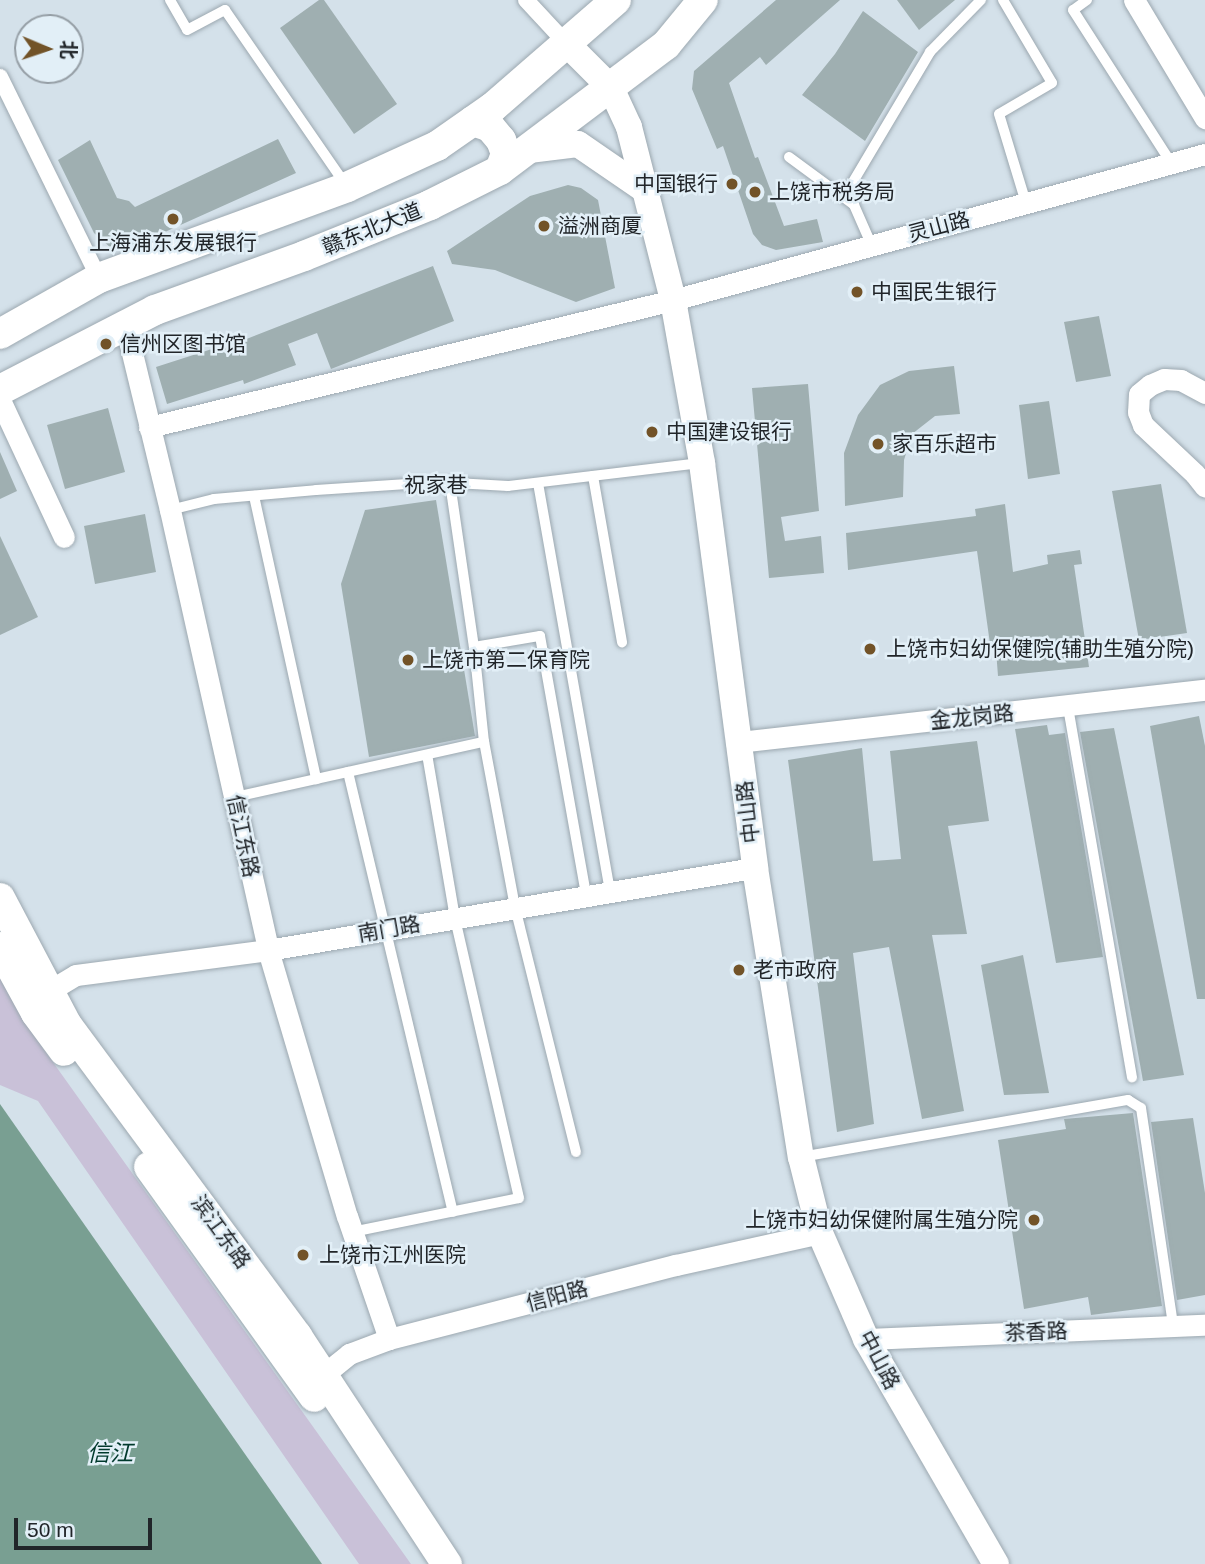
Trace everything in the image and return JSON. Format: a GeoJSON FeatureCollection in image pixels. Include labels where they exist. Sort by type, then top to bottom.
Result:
{"type":"FeatureCollection","features":[{"type":"Feature","properties":{"kind":"main road"},"geometry":{"type":"LineString","coordinates":[[0,334],[99,278],[347,187],[437,146],[473,121],[616,0]]}},
{"type":"Feature","properties":{"kind":"main road","name":"赣东北大道"},"geometry":{"type":"LineString","coordinates":[[0,390],[155,310],[304,256],[430,205],[500,170],[666,45],[703,0]]}},
{"type":"Feature","properties":{"kind":"main road"},"geometry":{"type":"LineString","coordinates":[[473,121],[490,127],[501,139],[506,154],[500,170]]}},
{"type":"Feature","properties":{"kind":"main road","name":"滨江东路"},"geometry":{"type":"LineString","coordinates":[[0,898],[41,1000]]}},
{"type":"Feature","properties":{"kind":"main road","name":"滨江东路"},"geometry":{"type":"LineString","coordinates":[[0,947],[41,1000],[67,1025],[212,1218],[429,1564]]}},
{"type":"Feature","properties":{"kind":"main road","name":"滨江东路"},"geometry":{"type":"LineString","coordinates":[[315,1382],[447,1564]]}},
{"type":"Feature","properties":{"kind":"street"},"geometry":{"type":"LineString","coordinates":[[526,0],[566,43]]}},
{"type":"Feature","properties":{"kind":"street"},"geometry":{"type":"LineString","coordinates":[[1134,0],[1205,118]]}},
{"type":"Feature","properties":{"kind":"street","name":"中山路"},"geometry":{"type":"LineString","coordinates":[[566,43],[611,88],[629,127],[673,300],[702,463],[755,867],[801,1157],[820,1233],[866,1339],[996,1564]]}},
{"type":"Feature","properties":{"kind":"street"},"geometry":{"type":"LineString","coordinates":[[0,77],[99,278]]}},
{"type":"Feature","properties":{"kind":"street"},"geometry":{"type":"LineString","coordinates":[[529,150],[578,144],[645,190]]}},
{"type":"Feature","properties":{"kind":"street","name":"灵山路"},"geometry":{"type":"LineString","coordinates":[[149,427],[673,300],[1205,154]]}},
{"type":"Feature","properties":{"kind":"street","name":"信江东路"},"geometry":{"type":"LineString","coordinates":[[125,324],[170,510],[268,950],[352,1232],[388,1339]]}},
{"type":"Feature","properties":{"kind":"street"},"geometry":{"type":"LineString","coordinates":[[1205,393],[1181,380],[1164,379],[1139,394],[1138,412],[1143,425],[1205,487]]}},
{"type":"Feature","properties":{"kind":"street"},"geometry":{"type":"LineString","coordinates":[[0,400],[64,537]]}},
{"type":"Feature","properties":{"kind":"street","name":"金龙岗路"},"geometry":{"type":"LineString","coordinates":[[739,742],[1205,690]]}},
{"type":"Feature","properties":{"kind":"street","name":"南门路"},"geometry":{"type":"LineString","coordinates":[[41,1000],[76,975],[268,950],[755,867]]}},
{"type":"Feature","properties":{"kind":"street","name":"信阳路"},"geometry":{"type":"LineString","coordinates":[[315,1382],[349,1354],[388,1339],[676,1265],[820,1233]]}},
{"type":"Feature","properties":{"kind":"street","name":"茶香路"},"geometry":{"type":"LineString","coordinates":[[866,1339],[1205,1325]]}},
{"type":"Feature","properties":{"kind":"lane"},"geometry":{"type":"LineString","coordinates":[[170,0],[187,30],[225,10],[347,187]]}},
{"type":"Feature","properties":{"kind":"lane"},"geometry":{"type":"LineString","coordinates":[[844,197],[930,52],[981,0]]}},
{"type":"Feature","properties":{"kind":"lane"},"geometry":{"type":"LineString","coordinates":[[1003,0],[1052,83],[999,114],[1026,204]]}},
{"type":"Feature","properties":{"kind":"lane"},"geometry":{"type":"LineString","coordinates":[[1065,0],[1172,164]]}},
{"type":"Feature","properties":{"kind":"lane"},"geometry":{"type":"LineString","coordinates":[[1073,10],[1087,0]]}},
{"type":"Feature","properties":{"kind":"lane"},"geometry":{"type":"LineString","coordinates":[[789,157],[854,205],[872,246]]}},
{"type":"Feature","properties":{"kind":"lane","name":"祝家巷"},"geometry":{"type":"LineString","coordinates":[[170,510],[214,499],[450,483],[508,486],[702,463]]}},
{"type":"Feature","properties":{"kind":"lane"},"geometry":{"type":"LineString","coordinates":[[593,476],[622,643]]}},
{"type":"Feature","properties":{"kind":"lane"},"geometry":{"type":"LineString","coordinates":[[450,483],[474,648],[484,742],[515,907],[576,1152]]}},
{"type":"Feature","properties":{"kind":"lane"},"geometry":{"type":"LineString","coordinates":[[538,483],[610,891]]}},
{"type":"Feature","properties":{"kind":"lane"},"geometry":{"type":"LineString","coordinates":[[254,496],[316,779]]}},
{"type":"Feature","properties":{"kind":"lane"},"geometry":{"type":"LineString","coordinates":[[474,648],[540,636],[586,895]]}},
{"type":"Feature","properties":{"kind":"lane"},"geometry":{"type":"LineString","coordinates":[[1068,707],[1132,1078]]}},
{"type":"Feature","properties":{"kind":"lane"},"geometry":{"type":"LineString","coordinates":[[235,797],[348,772],[402,756],[427,755],[484,742]]}},
{"type":"Feature","properties":{"kind":"lane"},"geometry":{"type":"LineString","coordinates":[[352,1232],[519,1198],[455,918],[427,755]]}},
{"type":"Feature","properties":{"kind":"lane"},"geometry":{"type":"LineString","coordinates":[[348,772],[453,1212]]}},
{"type":"Feature","properties":{"kind":"lane"},"geometry":{"type":"LineString","coordinates":[[801,1157],[1128,1100],[1142,1108],[1173,1326]]}},
{"type":"Feature","properties":{"kind":"shaded area"},"geometry":{"type":"Polygon","coordinates":[[[0,975],[30,1030],[411,1564],[359,1564],[38,1101],[0,1085],[0,975]]]}},
{"type":"Feature","properties":{"kind":"water","name":"信江"},"geometry":{"type":"Polygon","coordinates":[[[0,1104],[322,1564],[0,1564],[0,1104]]]}},
{"type":"Feature","properties":{"kind":"building"},"geometry":{"type":"Polygon","coordinates":[[[319,0],[324,0],[397,104],[354,134],[280,28],[319,0]]]}},
{"type":"Feature","properties":{"kind":"building"},"geometry":{"type":"Polygon","coordinates":[[[776,0],[840,0],[766,65],[760,57],[729,83],[755,158],[758,157],[784,226],[817,219],[823,242],[776,250],[762,245],[753,234],[723,146],[717,149],[692,89],[694,71],[776,0]]]}},
{"type":"Feature","properties":{"kind":"building"},"geometry":{"type":"Polygon","coordinates":[[[897,0],[955,0],[919,30],[897,0]]]}},
{"type":"Feature","properties":{"kind":"building"},"geometry":{"type":"Polygon","coordinates":[[[863,11],[918,52],[865,141],[802,95],[835,54],[863,11]]]}},
{"type":"Feature","properties":{"kind":"building"},"geometry":{"type":"Polygon","coordinates":[[[278,139],[296,173],[136,245],[111,248],[94,233],[58,160],[90,140],[117,198],[129,201],[135,207],[278,139]]]}},
{"type":"Feature","properties":{"kind":"building","name":"溢洲商厦"},"geometry":{"type":"Polygon","coordinates":[[[568,185],[581,188],[598,200],[615,288],[576,302],[495,270],[452,264],[447,251],[530,196],[568,185]]]}},
{"type":"Feature","properties":{"kind":"building"},"geometry":{"type":"Polygon","coordinates":[[[433,266],[454,321],[331,369],[317,333],[288,344],[296,365],[244,384],[243,380],[167,404],[156,367],[215,348],[216,351],[433,266]]]}},
{"type":"Feature","properties":{"kind":"building"},"geometry":{"type":"Polygon","coordinates":[[[1099,316],[1111,376],[1076,382],[1064,322],[1099,316]]]}},
{"type":"Feature","properties":{"kind":"building","name":"家百乐超市"},"geometry":{"type":"Polygon","coordinates":[[[954,366],[960,414],[935,416],[912,434],[904,460],[903,497],[845,506],[844,453],[858,415],[880,385],[909,371],[954,366]]]}},
{"type":"Feature","properties":{"kind":"building"},"geometry":{"type":"Polygon","coordinates":[[[808,384],[819,511],[781,517],[785,541],[821,536],[824,573],[769,578],[752,388],[808,384]]]}},
{"type":"Feature","properties":{"kind":"building"},"geometry":{"type":"Polygon","coordinates":[[[1049,401],[1060,474],[1028,479],[1019,405],[1049,401]]]}},
{"type":"Feature","properties":{"kind":"building"},"geometry":{"type":"Polygon","coordinates":[[[108,408],[125,472],[65,489],[47,425],[108,408]]]}},
{"type":"Feature","properties":{"kind":"building"},"geometry":{"type":"Polygon","coordinates":[[[0,452],[17,491],[0,499],[0,452]]]}},
{"type":"Feature","properties":{"kind":"building"},"geometry":{"type":"Polygon","coordinates":[[[1161,484],[1187,633],[1139,640],[1112,491],[1161,484]]]}},
{"type":"Feature","properties":{"kind":"building","name":"上饶市第二保育院"},"geometry":{"type":"Polygon","coordinates":[[[436,500],[475,736],[369,757],[341,584],[365,510],[436,500]]]}},
{"type":"Feature","properties":{"kind":"building"},"geometry":{"type":"Polygon","coordinates":[[[1005,504],[1013,572],[1048,564],[1047,555],[1080,550],[1082,564],[1074,565],[1089,667],[998,676],[996,650],[991,651],[977,551],[848,570],[846,533],[976,516],[975,509],[1005,504]]]}},
{"type":"Feature","properties":{"kind":"building"},"geometry":{"type":"Polygon","coordinates":[[[145,514],[156,572],[95,584],[84,526],[145,514]]]}},
{"type":"Feature","properties":{"kind":"building"},"geometry":{"type":"Polygon","coordinates":[[[0,536],[38,617],[0,635],[0,536]]]}},
{"type":"Feature","properties":{"kind":"building"},"geometry":{"type":"Polygon","coordinates":[[[1199,716],[1205,746],[1205,999],[1197,999],[1150,726],[1199,716]]]}},
{"type":"Feature","properties":{"kind":"building"},"geometry":{"type":"Polygon","coordinates":[[[1047,725],[1049,735],[1065,733],[1103,957],[1056,963],[1015,729],[1047,725]]]}},
{"type":"Feature","properties":{"kind":"building"},"geometry":{"type":"Polygon","coordinates":[[[1114,728],[1184,1075],[1143,1081],[1080,732],[1114,728]]]}},
{"type":"Feature","properties":{"kind":"building"},"geometry":{"type":"Polygon","coordinates":[[[977,741],[989,821],[948,826],[967,934],[932,935],[964,1111],[922,1119],[889,947],[853,953],[874,1124],[837,1132],[788,760],[862,748],[873,861],[901,859],[890,751],[977,741]]]}},
{"type":"Feature","properties":{"kind":"building"},"geometry":{"type":"Polygon","coordinates":[[[1023,955],[1049,1093],[1004,1095],[981,965],[1023,955]]]}},
{"type":"Feature","properties":{"kind":"building"},"geometry":{"type":"Polygon","coordinates":[[[1133,1113],[1162,1306],[1091,1315],[1088,1297],[1024,1309],[998,1140],[1066,1129],[1064,1119],[1133,1113]]]}},
{"type":"Feature","properties":{"kind":"building"},"geometry":{"type":"Polygon","coordinates":[[[1193,1118],[1205,1193],[1205,1295],[1177,1300],[1151,1122],[1193,1118]]]}},
{"type":"Feature","properties":{"kind":"place","name":"中国银行"},"geometry":{"type":"Point","coordinates":[732,184]}},
{"type":"Feature","properties":{"kind":"place","name":"上饶市税务局"},"geometry":{"type":"Point","coordinates":[755,192]}},
{"type":"Feature","properties":{"kind":"place","name":"上海浦东发展银行"},"geometry":{"type":"Point","coordinates":[173,219]}},
{"type":"Feature","properties":{"kind":"place","name":"溢洲商厦"},"geometry":{"type":"Point","coordinates":[544,226]}},
{"type":"Feature","properties":{"kind":"place","name":"中国民生银行"},"geometry":{"type":"Point","coordinates":[857,292]}},
{"type":"Feature","properties":{"kind":"place","name":"信州区图书馆"},"geometry":{"type":"Point","coordinates":[106,344]}},
{"type":"Feature","properties":{"kind":"place","name":"中国建设银行"},"geometry":{"type":"Point","coordinates":[652,432]}},
{"type":"Feature","properties":{"kind":"place","name":"家百乐超市"},"geometry":{"type":"Point","coordinates":[878,444]}},
{"type":"Feature","properties":{"kind":"place","name":"上饶市妇幼保健院(辅助生殖分院)"},"geometry":{"type":"Point","coordinates":[870,649]}},
{"type":"Feature","properties":{"kind":"place","name":"上饶市第二保育院"},"geometry":{"type":"Point","coordinates":[408,660]}},
{"type":"Feature","properties":{"kind":"place","name":"老市政府"},"geometry":{"type":"Point","coordinates":[739,970]}},
{"type":"Feature","properties":{"kind":"place","name":"上饶市妇幼保健附属生殖分院"},"geometry":{"type":"Point","coordinates":[1034,1220]}},
{"type":"Feature","properties":{"kind":"place","name":"上饶市江州医院"},"geometry":{"type":"Point","coordinates":[303,1255]}}]}
